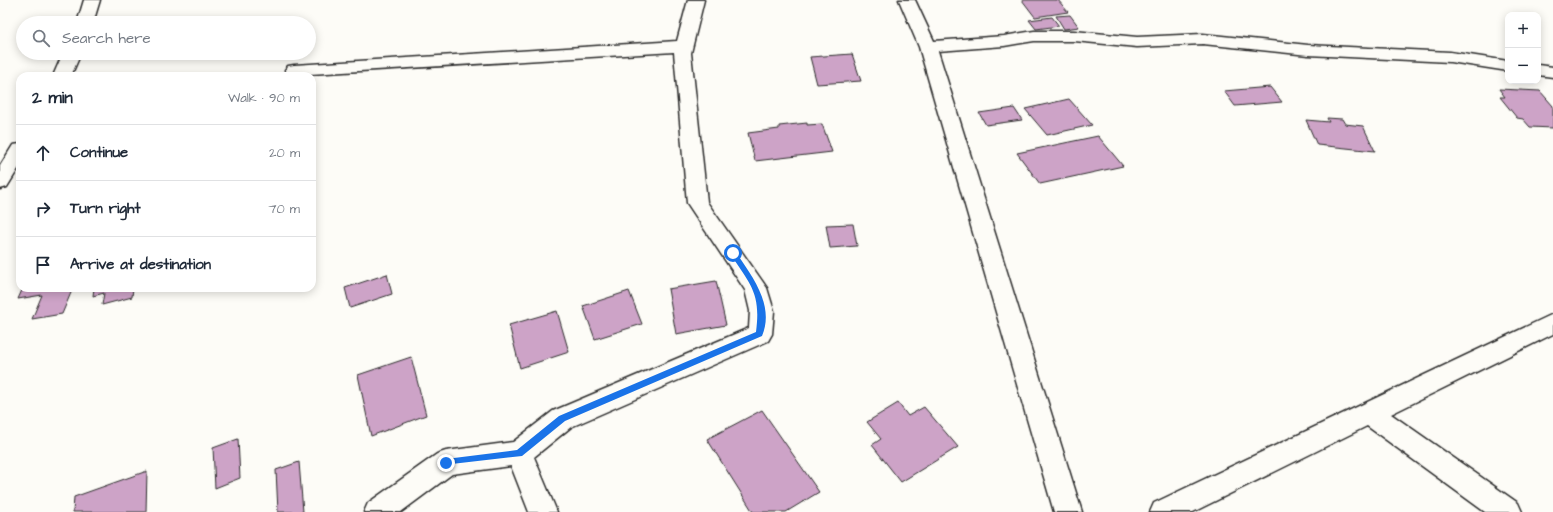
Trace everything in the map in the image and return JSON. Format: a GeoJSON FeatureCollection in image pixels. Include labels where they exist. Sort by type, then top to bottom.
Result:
{"type":"FeatureCollection","features":[{"type":"Feature","properties":{"kind":"street"},"geometry":{"type":"LineString","coordinates":[[87,16],[92,0]]}},
{"type":"Feature","properties":{"kind":"street"},"geometry":{"type":"LineString","coordinates":[[378,512],[446,463],[519,453],[562,419],[760,334],[762,311],[756,288],[697,203],[682,53],[696,0]]}},
{"type":"Feature","properties":{"kind":"street"},"geometry":{"type":"LineString","coordinates":[[906,0],[928,47],[1068,512]]}},
{"type":"Feature","properties":{"kind":"street"},"geometry":{"type":"LineString","coordinates":[[928,47],[1004,41],[1034,36],[1074,36],[1137,42],[1203,39],[1308,50],[1450,57],[1505,66]]}},
{"type":"Feature","properties":{"kind":"street"},"geometry":{"type":"LineString","coordinates":[[294,70],[684,46]]}},
{"type":"Feature","properties":{"kind":"street"},"geometry":{"type":"LineString","coordinates":[[64,72],[69,60]]}},
{"type":"Feature","properties":{"kind":"street"},"geometry":{"type":"LineString","coordinates":[[1541,70],[1553,72]]}},
{"type":"Feature","properties":{"kind":"street"},"geometry":{"type":"LineString","coordinates":[[0,182],[16,156]]}},
{"type":"Feature","properties":{"kind":"street"},"geometry":{"type":"LineString","coordinates":[[1164,512],[1553,323]]}},
{"type":"Feature","properties":{"kind":"street"},"geometry":{"type":"LineString","coordinates":[[1369,413],[1508,512]]}},
{"type":"Feature","properties":{"kind":"street"},"geometry":{"type":"LineString","coordinates":[[519,453],[543,512]]}},
{"type":"Feature","properties":{"kind":"building"},"geometry":{"type":"Polygon","coordinates":[[[1022,0],[1058,0],[1068,12],[1035,17],[1022,0]]]}},
{"type":"Feature","properties":{"kind":"building"},"geometry":{"type":"Polygon","coordinates":[[[1070,15],[1079,27],[1064,29],[1056,16],[1070,15]]]}},
{"type":"Feature","properties":{"kind":"building"},"geometry":{"type":"Polygon","coordinates":[[[1052,17],[1059,26],[1036,29],[1029,20],[1052,17]]]}},
{"type":"Feature","properties":{"kind":"building"},"geometry":{"type":"Polygon","coordinates":[[[852,54],[861,81],[817,84],[810,57],[852,54]]]}},
{"type":"Feature","properties":{"kind":"building"},"geometry":{"type":"Polygon","coordinates":[[[1270,87],[1282,102],[1235,106],[1224,91],[1270,87]]]}},
{"type":"Feature","properties":{"kind":"building"},"geometry":{"type":"Polygon","coordinates":[[[1499,89],[1540,91],[1553,106],[1553,128],[1530,127],[1523,119],[1517,118],[1500,97],[1505,97],[1499,89]]]}},
{"type":"Feature","properties":{"kind":"building"},"geometry":{"type":"Polygon","coordinates":[[[1069,99],[1092,125],[1047,135],[1025,109],[1069,99]]]}},
{"type":"Feature","properties":{"kind":"building"},"geometry":{"type":"Polygon","coordinates":[[[1014,108],[1022,120],[986,125],[979,113],[1014,108]]]}},
{"type":"Feature","properties":{"kind":"building"},"geometry":{"type":"Polygon","coordinates":[[[1327,118],[1342,119],[1345,124],[1363,126],[1375,151],[1317,145],[1306,120],[1329,122],[1327,118]]]}},
{"type":"Feature","properties":{"kind":"building"},"geometry":{"type":"Polygon","coordinates":[[[807,123],[807,125],[822,124],[832,152],[755,161],[748,133],[779,129],[779,126],[807,123]]]}},
{"type":"Feature","properties":{"kind":"building"},"geometry":{"type":"Polygon","coordinates":[[[1098,136],[1123,166],[1040,184],[1017,153],[1098,136]]]}},
{"type":"Feature","properties":{"kind":"building"},"geometry":{"type":"Polygon","coordinates":[[[853,224],[857,246],[830,248],[826,225],[853,224]]]}},
{"type":"Feature","properties":{"kind":"building"},"geometry":{"type":"Polygon","coordinates":[[[387,274],[392,294],[350,308],[345,288],[387,274]]]}},
{"type":"Feature","properties":{"kind":"building"},"geometry":{"type":"Polygon","coordinates":[[[716,281],[726,325],[676,334],[668,289],[716,281]]]}},
{"type":"Feature","properties":{"kind":"building"},"geometry":{"type":"Polygon","coordinates":[[[629,291],[642,324],[595,339],[583,306],[629,291]]]}},
{"type":"Feature","properties":{"kind":"building"},"geometry":{"type":"Polygon","coordinates":[[[21,292],[71,292],[62,314],[32,319],[42,295],[18,299],[21,292]]]}},
{"type":"Feature","properties":{"kind":"building"},"geometry":{"type":"Polygon","coordinates":[[[94,292],[133,292],[132,297],[102,305],[104,293],[93,296],[94,292]]]}},
{"type":"Feature","properties":{"kind":"building"},"geometry":{"type":"Polygon","coordinates":[[[557,311],[569,352],[520,368],[509,325],[557,311]]]}},
{"type":"Feature","properties":{"kind":"building"},"geometry":{"type":"Polygon","coordinates":[[[411,357],[426,415],[371,436],[358,375],[411,357]]]}},
{"type":"Feature","properties":{"kind":"building"},"geometry":{"type":"Polygon","coordinates":[[[898,403],[908,416],[924,407],[958,447],[901,482],[872,445],[881,439],[867,422],[898,403]]]}},
{"type":"Feature","properties":{"kind":"building"},"geometry":{"type":"Polygon","coordinates":[[[762,410],[819,492],[786,512],[753,512],[707,439],[762,410]]]}},
{"type":"Feature","properties":{"kind":"building"},"geometry":{"type":"Polygon","coordinates":[[[238,439],[240,478],[215,488],[213,448],[238,439]]]}},
{"type":"Feature","properties":{"kind":"building"},"geometry":{"type":"Polygon","coordinates":[[[299,462],[303,512],[278,512],[276,470],[299,462]]]}},
{"type":"Feature","properties":{"kind":"building"},"geometry":{"type":"Polygon","coordinates":[[[147,471],[146,512],[73,512],[74,497],[147,471]]]}},
{"type":"Feature","properties":{"kind":"route"},"geometry":{"type":"LineString","coordinates":[[446,463],[519,453],[562,419],[760,334],[762,311],[756,288],[733,253]]}}]}
